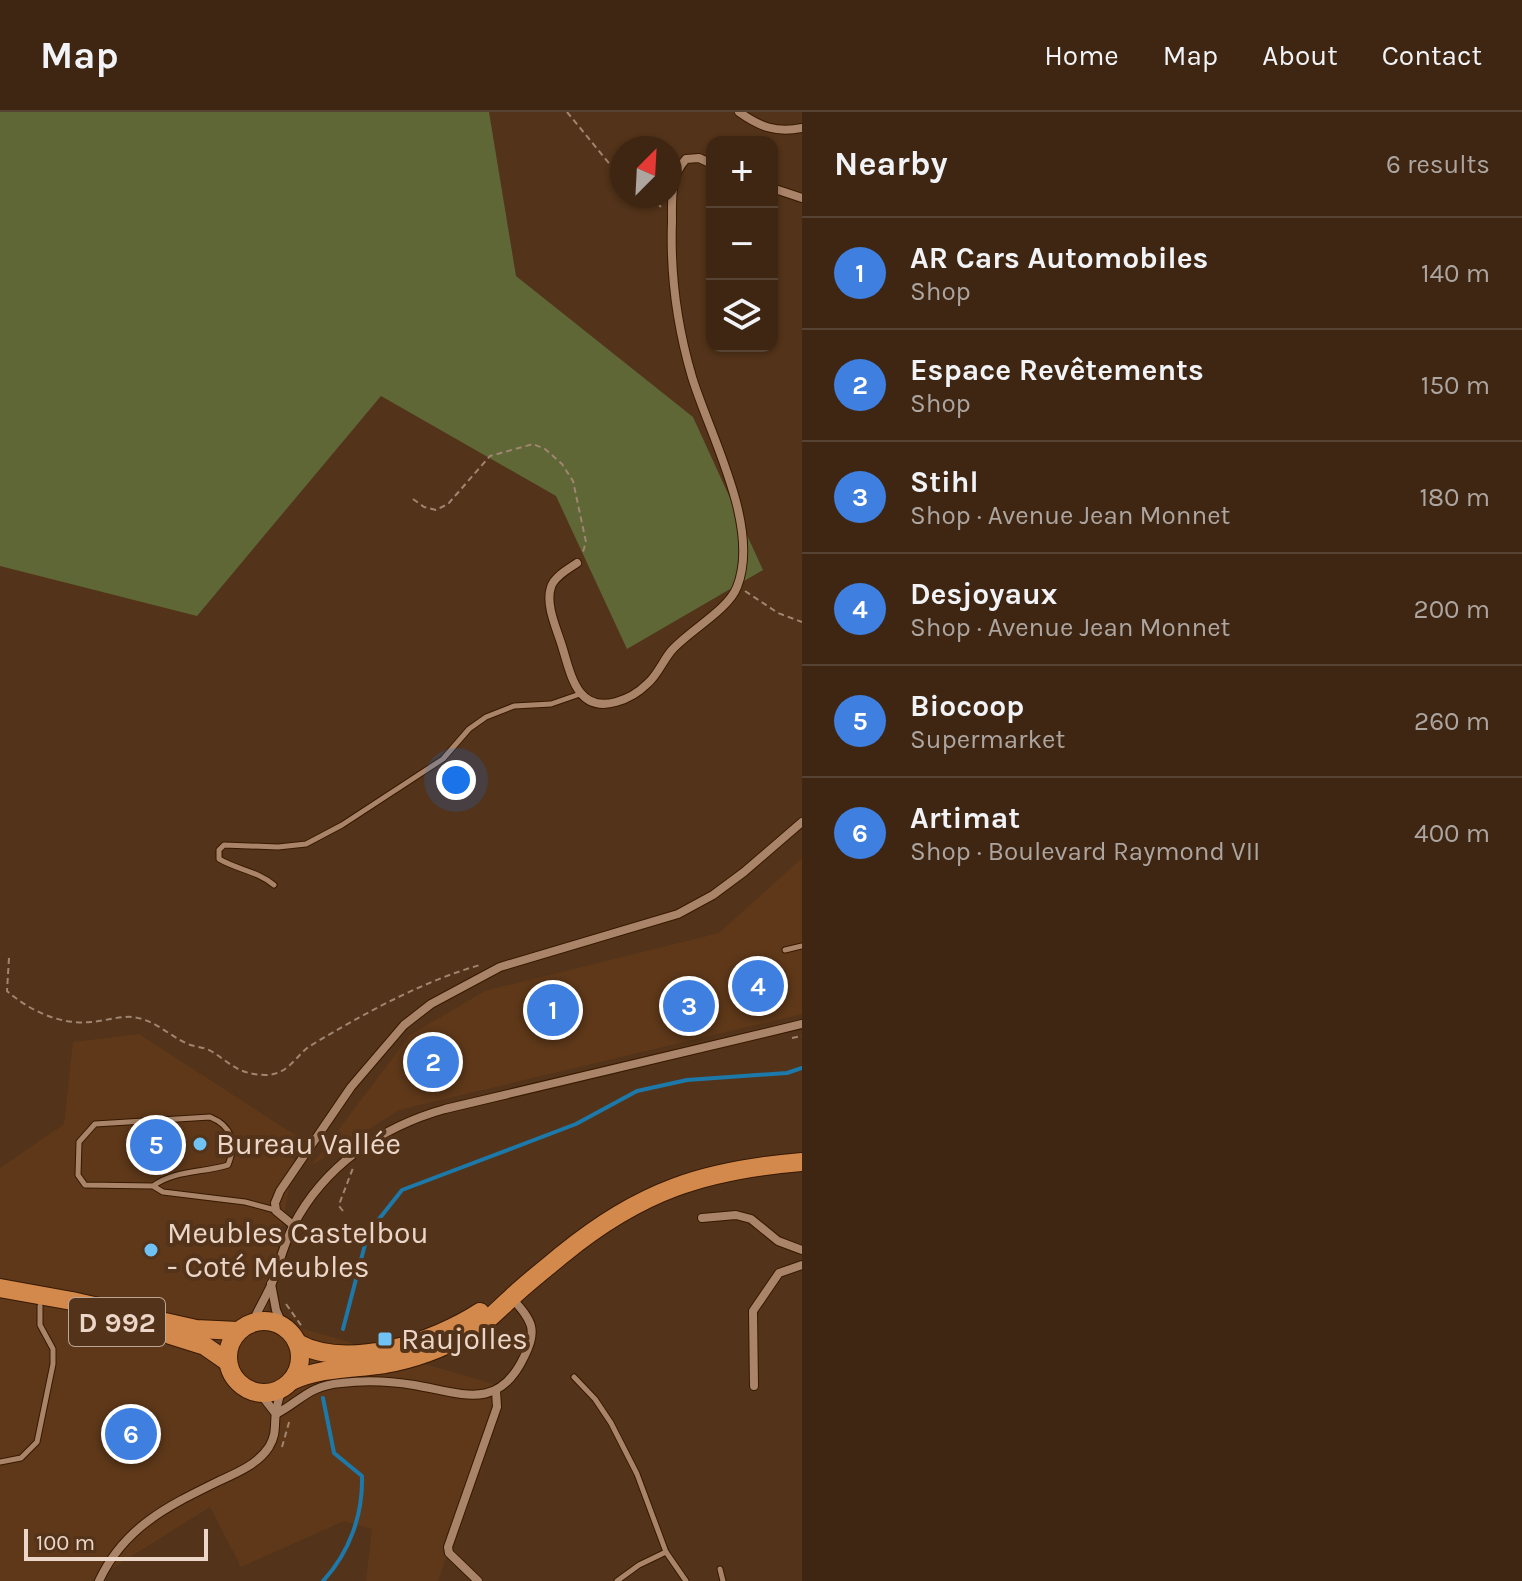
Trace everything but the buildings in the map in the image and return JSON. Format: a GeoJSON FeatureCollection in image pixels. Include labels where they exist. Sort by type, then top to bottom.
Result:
{"type":"FeatureCollection","features":[{"type":"Feature","properties":{"kind":"main road"},"geometry":{"type":"LineString","coordinates":[[512,1297],[411,1344],[347,1354],[321,1353],[301,1336],[265,1320],[246,1326],[230,1342],[228,1362],[232,1375],[241,1385],[259,1392],[271,1392],[324,1369],[414,1358],[465,1335],[493,1317],[512,1297],[595,1230],[654,1194],[677,1184],[725,1171],[802,1162]]}},
{"type":"Feature","properties":{"kind":"main road","name":"D 992"},"geometry":{"type":"LineString","coordinates":[[0,1288],[196,1329],[246,1326]]}},
{"type":"Feature","properties":{"kind":"main road","name":"D 992"},"geometry":{"type":"LineString","coordinates":[[0,1299],[174,1336],[205,1346],[228,1362]]}},
{"type":"Feature","properties":{"kind":"main road"},"geometry":{"type":"LineString","coordinates":[[286,1384],[299,1363],[301,1336]]}},
{"type":"Feature","properties":{"kind":"street"},"geometry":{"type":"LineString","coordinates":[[739,112],[767,129],[785,131],[802,128]]}},
{"type":"Feature","properties":{"kind":"street"},"geometry":{"type":"LineString","coordinates":[[577,563],[551,586],[549,603],[580,694],[591,703],[604,706],[624,700],[649,683],[672,650],[731,598],[737,587],[745,555],[742,523],[692,378],[674,305],[671,235],[673,188],[678,168],[686,159],[699,158],[706,161]]}},
{"type":"Feature","properties":{"kind":"street"},"geometry":{"type":"LineString","coordinates":[[778,190],[802,198]]}},
{"type":"Feature","properties":{"kind":"street"},"geometry":{"type":"LineString","coordinates":[[293,1225],[276,1211],[275,1203],[280,1191],[351,1087],[404,1025],[431,1004],[500,967],[678,914],[713,895],[744,872],[802,822]]}},
{"type":"Feature","properties":{"kind":"street"},"geometry":{"type":"LineString","coordinates":[[246,1326],[271,1284],[293,1225],[316,1191],[340,1166],[384,1133],[414,1119],[478,1101],[802,1024]]}},
{"type":"Feature","properties":{"kind":"street"},"geometry":{"type":"LineString","coordinates":[[702,1218],[736,1215],[751,1219],[778,1241],[802,1250]]}},
{"type":"Feature","properties":{"kind":"street"},"geometry":{"type":"LineString","coordinates":[[754,1386],[753,1311],[779,1273],[802,1265]]}},
{"type":"Feature","properties":{"kind":"street"},"geometry":{"type":"LineString","coordinates":[[271,1284],[283,1326]]}},
{"type":"Feature","properties":{"kind":"street"},"geometry":{"type":"LineString","coordinates":[[276,1414],[305,1393],[336,1383],[360,1381],[412,1385],[467,1396],[496,1391],[520,1367],[533,1336],[528,1316],[512,1297]]}},
{"type":"Feature","properties":{"kind":"street"},"geometry":{"type":"LineString","coordinates":[[101,1576],[135,1529],[176,1502],[255,1462],[267,1450],[275,1435],[276,1414],[286,1384]]}},
{"type":"Feature","properties":{"kind":"street"},"geometry":{"type":"LineString","coordinates":[[478,1581],[449,1553],[448,1547],[497,1407],[496,1391]]}},
{"type":"Feature","properties":{"kind":"street"},"geometry":{"type":"LineString","coordinates":[[259,1392],[276,1414]]}},
{"type":"Feature","properties":{"kind":"lane"},"geometry":{"type":"LineString","coordinates":[[274,885],[261,874],[219,859],[219,850],[224,845],[278,847],[306,844],[342,825],[443,759],[469,729],[486,717],[514,706],[551,704],[580,694]]}},
{"type":"Feature","properties":{"kind":"lane"},"geometry":{"type":"LineString","coordinates":[[785,950],[802,946]]}},
{"type":"Feature","properties":{"kind":"lane"},"geometry":{"type":"LineString","coordinates":[[153,1186],[165,1177],[228,1165],[232,1156],[232,1135],[222,1122],[210,1117],[95,1124],[79,1142],[78,1175],[85,1185],[153,1186],[163,1192],[245,1202],[276,1211]]}},
{"type":"Feature","properties":{"kind":"lane"},"geometry":{"type":"LineString","coordinates":[[0,1462],[21,1458],[37,1442],[53,1364],[53,1349],[40,1325],[40,1306]]}},
{"type":"Feature","properties":{"kind":"lane"},"geometry":{"type":"LineString","coordinates":[[574,1377],[595,1399],[611,1423],[637,1474],[666,1552],[686,1581]]}},
{"type":"Feature","properties":{"kind":"lane"},"geometry":{"type":"LineString","coordinates":[[617,1581],[639,1565],[666,1552]]}},
{"type":"Feature","properties":{"kind":"lane"},"geometry":{"type":"LineString","coordinates":[[720,1569],[723,1581]]}},
{"type":"Feature","properties":{"kind":"path"},"geometry":{"type":"LineString","coordinates":[[567,112],[610,164]]}},
{"type":"Feature","properties":{"kind":"path"},"geometry":{"type":"LineString","coordinates":[[413,499],[424,507],[436,510],[448,504],[490,456],[533,444],[545,449],[562,464],[573,481],[586,542],[584,553],[577,563]]}},
{"type":"Feature","properties":{"kind":"path"},"geometry":{"type":"LineString","coordinates":[[737,587],[778,613],[802,622]]}},
{"type":"Feature","properties":{"kind":"path"},"geometry":{"type":"LineString","coordinates":[[9,958],[7,991],[24,1006],[70,1021],[131,1017],[153,1022],[187,1043],[209,1051],[231,1067],[269,1075],[295,1063],[306,1048],[395,999],[477,966],[491,963],[500,967]]}},
{"type":"Feature","properties":{"kind":"path"},"geometry":{"type":"LineString","coordinates":[[781,1040],[802,1036]]}},
{"type":"Feature","properties":{"kind":"path"},"geometry":{"type":"LineString","coordinates":[[343,1211],[339,1206],[353,1164],[344,1171]]}},
{"type":"Feature","properties":{"kind":"path"},"geometry":{"type":"LineString","coordinates":[[284,1300],[301,1336]]}},
{"type":"Feature","properties":{"kind":"path"},"geometry":{"type":"LineString","coordinates":[[276,1455],[296,1411]]}},
{"type":"Feature","properties":{"kind":"shaded area"},"geometry":{"type":"Polygon","coordinates":[[[802,858],[802,1014],[399,1110],[311,1166],[410,1035],[485,991],[719,933],[802,858]]]}},
{"type":"Feature","properties":{"kind":"shaded area"},"geometry":{"type":"Polygon","coordinates":[[[139,1034],[298,1137],[266,1318],[504,1387],[438,1581],[366,1581],[372,1529],[344,1521],[241,1567],[210,1507],[92,1581],[0,1581],[0,1168],[64,1124],[73,1042],[139,1034]]]}},
{"type":"Feature","properties":{"kind":"green space"},"geometry":{"type":"Polygon","coordinates":[[[0,112],[489,112],[516,276],[693,417],[763,570],[627,649],[556,496],[381,396],[197,616],[0,566],[0,112]]]}},
{"type":"Feature","properties":{"kind":"waterway"},"geometry":{"type":"LineString","coordinates":[[343,1329],[368,1233],[402,1190],[576,1124],[637,1091],[687,1080],[787,1073],[802,1068]]}},
{"type":"Feature","properties":{"kind":"waterway"},"geometry":{"type":"LineString","coordinates":[[323,1398],[334,1453],[362,1476],[360,1504],[353,1532],[341,1558],[323,1581]]}},
{"type":"Feature","properties":{"kind":"place","name":"Desjoyaux"},"geometry":{"type":"Point","coordinates":[758,986]}},
{"type":"Feature","properties":{"kind":"place","name":"Stihl"},"geometry":{"type":"Point","coordinates":[689,1006]}},
{"type":"Feature","properties":{"kind":"place","name":"AR Cars Automobiles"},"geometry":{"type":"Point","coordinates":[553,1010]}},
{"type":"Feature","properties":{"kind":"place","name":"Espace Revêtements"},"geometry":{"type":"Point","coordinates":[433,1062]}},
{"type":"Feature","properties":{"kind":"place","name":"Bureau Vallée"},"geometry":{"type":"Point","coordinates":[200,1144]}},
{"type":"Feature","properties":{"kind":"place","name":"Biocoop"},"geometry":{"type":"Point","coordinates":[156,1145]}},
{"type":"Feature","properties":{"kind":"place","name":"Meubles Castelbou - Coté Meubles"},"geometry":{"type":"Point","coordinates":[151,1250]}},
{"type":"Feature","properties":{"kind":"place","name":"Raujolles"},"geometry":{"type":"Point","coordinates":[385,1339]}},
{"type":"Feature","properties":{"kind":"place","name":"Artimat"},"geometry":{"type":"Point","coordinates":[131,1434]}}]}
